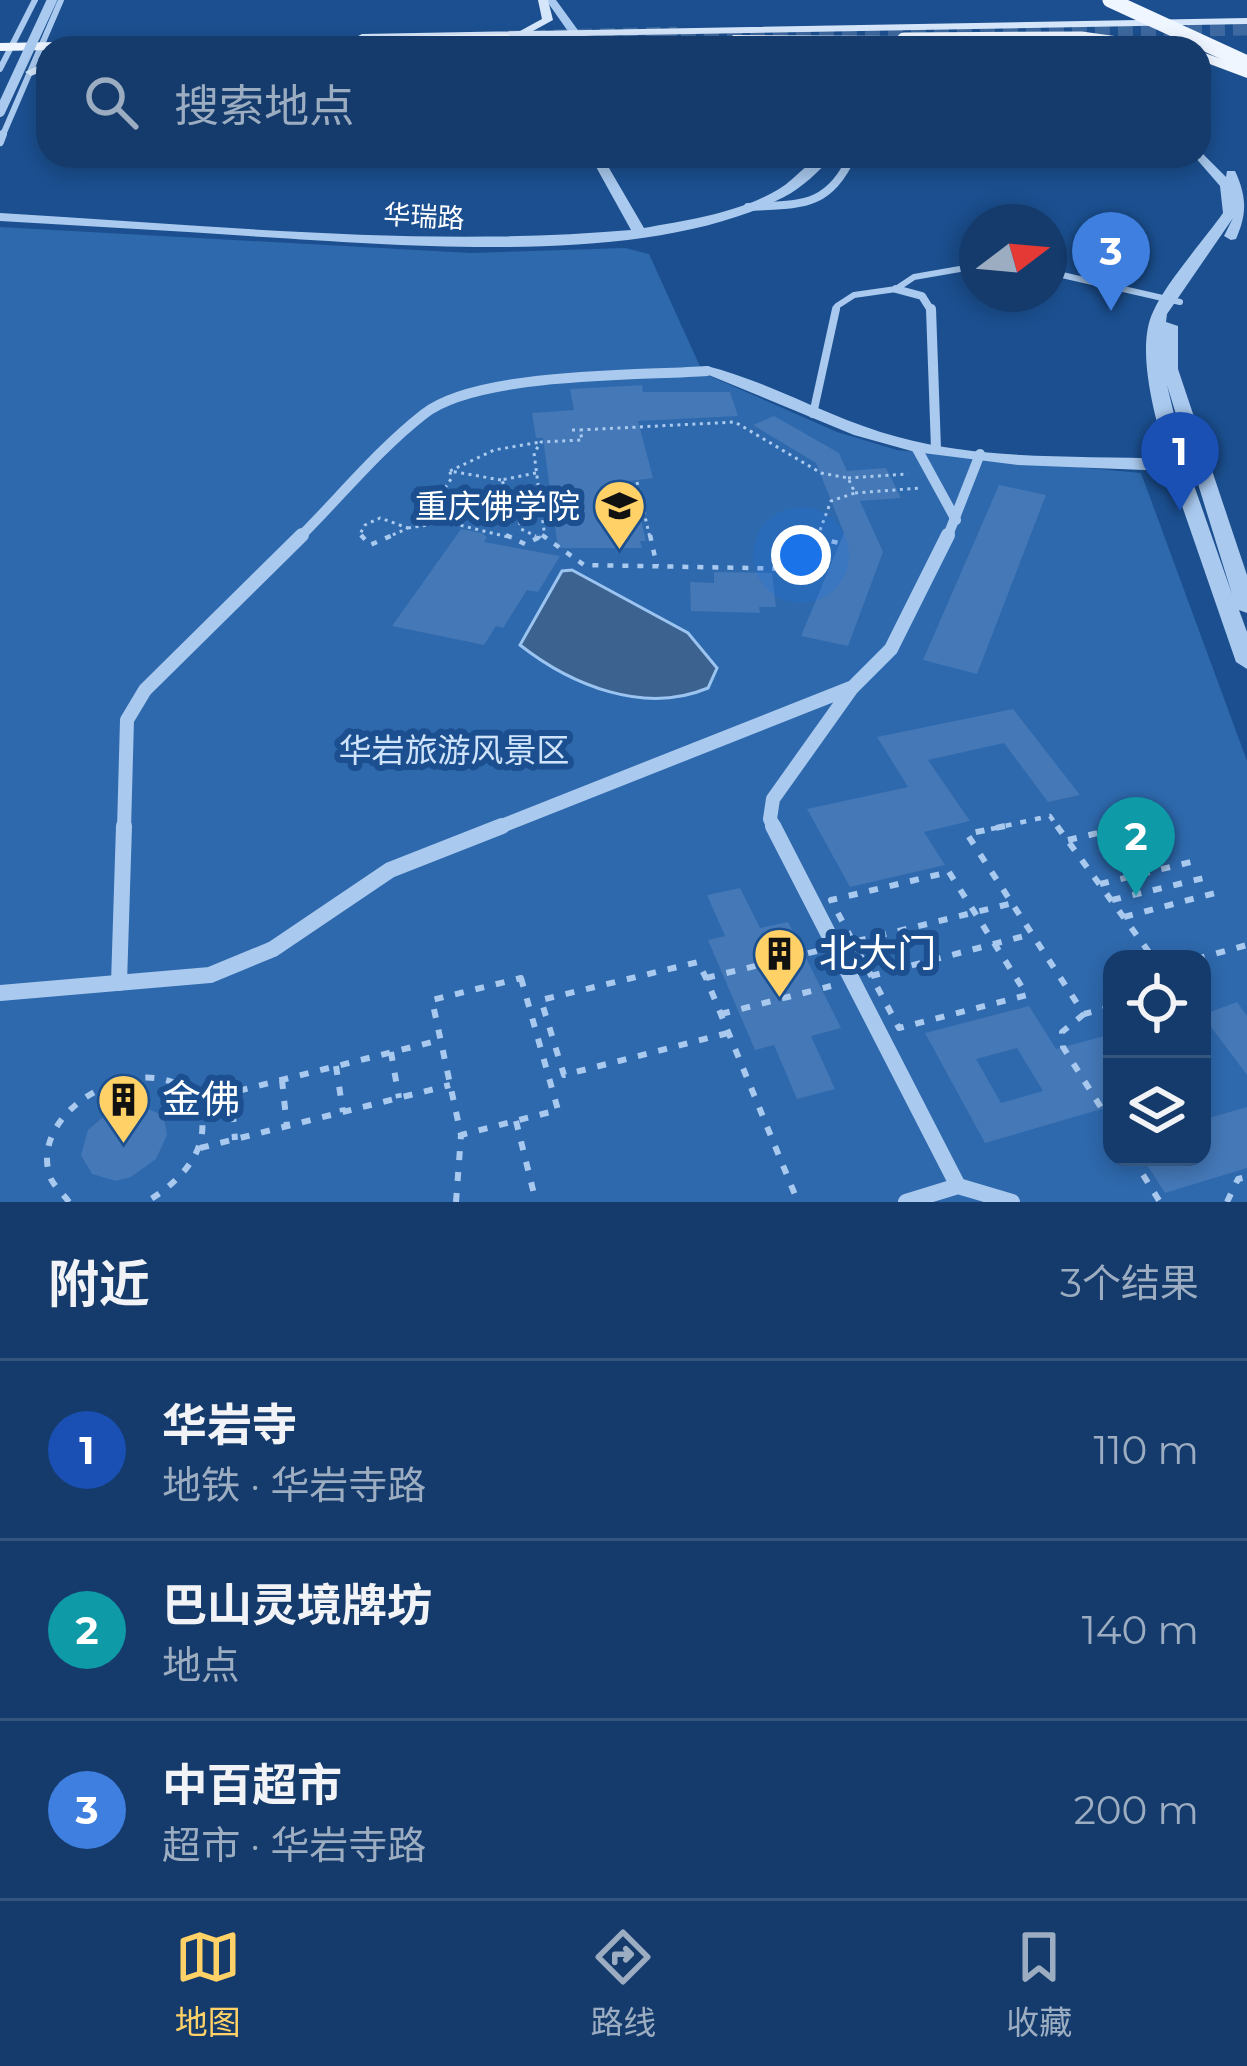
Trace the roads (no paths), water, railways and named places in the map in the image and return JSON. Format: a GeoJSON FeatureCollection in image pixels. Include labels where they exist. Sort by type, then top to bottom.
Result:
{"type":"FeatureCollection","features":[{"type":"Feature","properties":{"kind":"main road"},"geometry":{"type":"LineString","coordinates":[[512,36],[548,20],[546,0]]}},
{"type":"Feature","properties":{"kind":"main road"},"geometry":{"type":"LineString","coordinates":[[1104,1],[1153,17],[1247,26]]}},
{"type":"Feature","properties":{"kind":"main road"},"geometry":{"type":"LineString","coordinates":[[980,34],[1094,25],[1110,16],[1104,1]]}},
{"type":"Feature","properties":{"kind":"main road"},"geometry":{"type":"LineString","coordinates":[[1104,1],[1162,36]]}},
{"type":"Feature","properties":{"kind":"main road"},"geometry":{"type":"LineString","coordinates":[[1104,1],[1185,36]]}},
{"type":"Feature","properties":{"kind":"main road"},"geometry":{"type":"LineString","coordinates":[[733,36],[1226,22]]}},
{"type":"Feature","properties":{"kind":"main road"},"geometry":{"type":"LineString","coordinates":[[881,36],[1247,26]]}},
{"type":"Feature","properties":{"kind":"main road"},"geometry":{"type":"LineString","coordinates":[[520,36],[552,36]]}},
{"type":"Feature","properties":{"kind":"main road"},"geometry":{"type":"LineString","coordinates":[[1211,47],[1247,63]]}},
{"type":"Feature","properties":{"kind":"main road"},"geometry":{"type":"LineString","coordinates":[[4,54],[36,52]]}},
{"type":"Feature","properties":{"kind":"main road"},"geometry":{"type":"LineString","coordinates":[[31,72],[36,64]]}},
{"type":"Feature","properties":{"kind":"main road"},"geometry":{"type":"LineString","coordinates":[[1211,64],[1247,77]]}},
{"type":"Feature","properties":{"kind":"street"},"geometry":{"type":"LineString","coordinates":[[45,36],[48,0]]}},
{"type":"Feature","properties":{"kind":"street"},"geometry":{"type":"LineString","coordinates":[[4,54],[48,0]]}},
{"type":"Feature","properties":{"kind":"street"},"geometry":{"type":"LineString","coordinates":[[0,92],[48,0]]}},
{"type":"Feature","properties":{"kind":"street"},"geometry":{"type":"LineString","coordinates":[[0,112],[48,0]]}},
{"type":"Feature","properties":{"kind":"street"},"geometry":{"type":"LineString","coordinates":[[546,0],[566,36]]}},
{"type":"Feature","properties":{"kind":"street"},"geometry":{"type":"LineString","coordinates":[[0,142],[31,72]]}},
{"type":"Feature","properties":{"kind":"street"},"geometry":{"type":"LineString","coordinates":[[1211,166],[1226,185],[1230,213],[1154,332],[1154,368],[1247,607]]}},
{"type":"Feature","properties":{"kind":"street"},"geometry":{"type":"LineString","coordinates":[[604,168],[645,226]]}},
{"type":"Feature","properties":{"kind":"street"},"geometry":{"type":"LineString","coordinates":[[617,168],[645,226]]}},
{"type":"Feature","properties":{"kind":"street","name":"华瑞路"},"geometry":{"type":"LineString","coordinates":[[645,226],[757,191],[791,168]]}},
{"type":"Feature","properties":{"kind":"street","name":"华瑞路"},"geometry":{"type":"LineString","coordinates":[[0,213],[460,243],[556,242],[748,207],[790,188],[813,168]]}},
{"type":"Feature","properties":{"kind":"street"},"geometry":{"type":"LineString","coordinates":[[748,207],[805,203],[833,192],[846,168]]}},
{"type":"Feature","properties":{"kind":"street"},"geometry":{"type":"LineString","coordinates":[[896,289],[922,296],[932,310],[936,449]]}},
{"type":"Feature","properties":{"kind":"street"},"geometry":{"type":"LineString","coordinates":[[119,983],[127,720],[145,690],[427,411],[454,397],[490,389],[707,370],[744,380],[840,426],[916,447],[1189,466]]}},
{"type":"Feature","properties":{"kind":"street"},"geometry":{"type":"LineString","coordinates":[[916,447],[956,520]]}},
{"type":"Feature","properties":{"kind":"street"},"geometry":{"type":"LineString","coordinates":[[958,1186],[770,819],[773,799],[853,687],[891,650],[956,520],[980,454]]}},
{"type":"Feature","properties":{"kind":"street"},"geometry":{"type":"LineString","coordinates":[[1189,466],[1247,662]]}},
{"type":"Feature","properties":{"kind":"street"},"geometry":{"type":"LineString","coordinates":[[0,994],[210,975],[273,949],[390,870],[853,687]]}},
{"type":"Feature","properties":{"kind":"street"},"geometry":{"type":"LineString","coordinates":[[906,1202],[958,1186],[1012,1202]]}},
{"type":"Feature","properties":{"kind":"lane"},"geometry":{"type":"LineString","coordinates":[[813,414],[837,306],[854,295],[896,289],[914,277],[959,269]]}},
{"type":"Feature","properties":{"kind":"lane"},"geometry":{"type":"LineString","coordinates":[[1067,276],[1174,301]]}},
{"type":"Feature","properties":{"kind":"tunnel"},"geometry":{"type":"LineString","coordinates":[[819,36],[1247,28]]}},
{"type":"Feature","properties":{"kind":"tunnel"},"geometry":{"type":"LineString","coordinates":[[592,36],[677,34]]}},
{"type":"Feature","properties":{"kind":"place","name":"中百超市"},"geometry":{"type":"Point","coordinates":[1111,311]}},
{"type":"Feature","properties":{"kind":"place","name":"华岩寺"},"geometry":{"type":"Point","coordinates":[1180,511]}},
{"type":"Feature","properties":{"kind":"place","name":"重庆佛学院"},"geometry":{"type":"Point","coordinates":[619,552]}},
{"type":"Feature","properties":{"kind":"place","name":"巴山灵境牌坊"},"geometry":{"type":"Point","coordinates":[1136,896]}},
{"type":"Feature","properties":{"kind":"place","name":"北大门"},"geometry":{"type":"Point","coordinates":[780,999]}},
{"type":"Feature","properties":{"kind":"place","name":"金佛"},"geometry":{"type":"Point","coordinates":[123,1145]}},
{"type":"Feature","properties":{"kind":"park label","name":"华岩旅游风景区"},"geometry":{"type":"Point","coordinates":[454,750]}}]}
